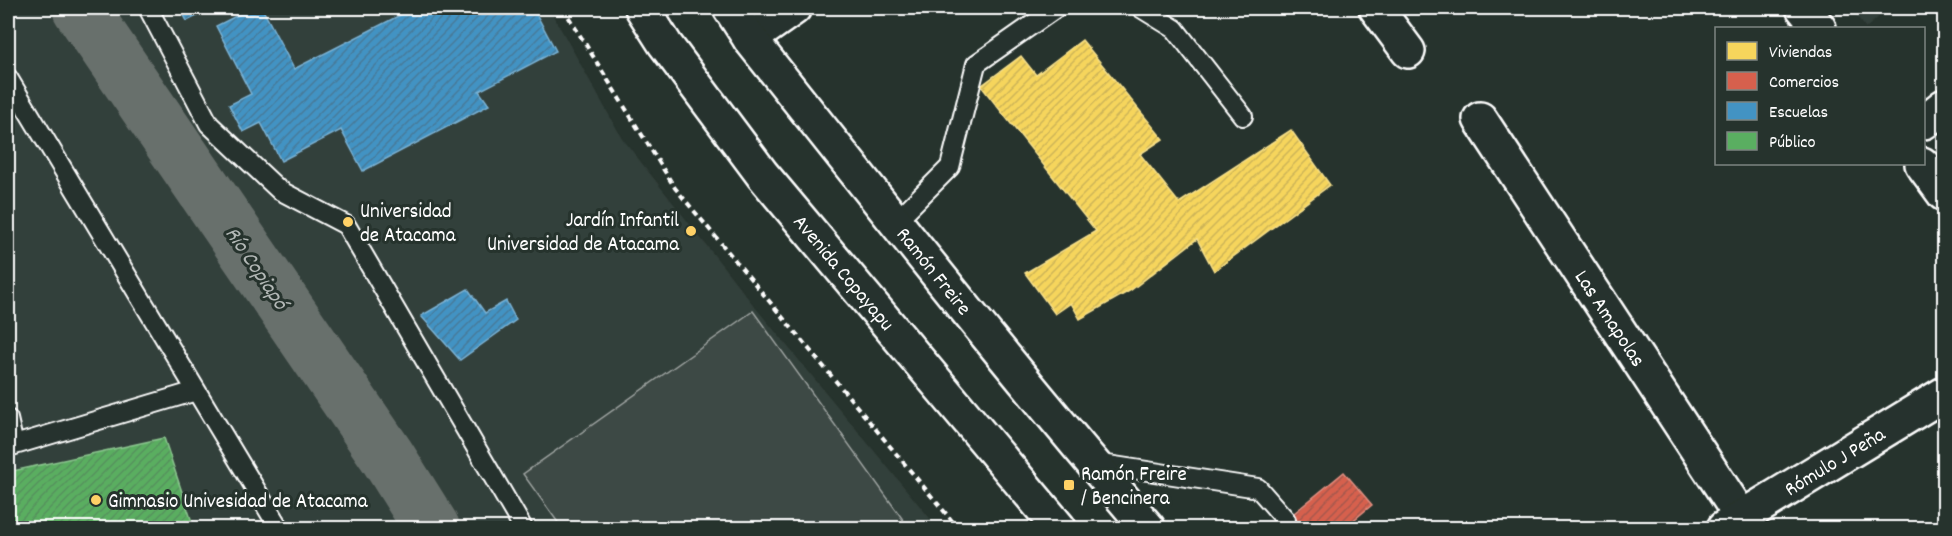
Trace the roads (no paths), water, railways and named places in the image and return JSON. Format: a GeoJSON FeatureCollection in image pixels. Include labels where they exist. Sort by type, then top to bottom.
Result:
{"type":"FeatureCollection","features":[{"type":"Feature","properties":{"kind":"main road","name":"Avenida Copayapu"},"geometry":{"type":"LineString","coordinates":[[642,8],[665,44],[762,174],[1059,528]]}},
{"type":"Feature","properties":{"kind":"main road","name":"Ramón Freire"},"geometry":{"type":"LineString","coordinates":[[730,8],[750,39],[895,222],[1091,462],[1148,528]]}},
{"type":"Feature","properties":{"kind":"main road"},"geometry":{"type":"LineString","coordinates":[[750,39],[794,8]]}},
{"type":"Feature","properties":{"kind":"main road"},"geometry":{"type":"LineString","coordinates":[[1376,8],[1408,51]]}},
{"type":"Feature","properties":{"kind":"main road"},"geometry":{"type":"LineString","coordinates":[[1803,8],[1818,27]]}},
{"type":"Feature","properties":{"kind":"main road"},"geometry":{"type":"LineString","coordinates":[[1925,120],[1944,106]]}},
{"type":"Feature","properties":{"kind":"main road","name":"Las Amapolas"},"geometry":{"type":"LineString","coordinates":[[1480,119],[1733,523]]}},
{"type":"Feature","properties":{"kind":"main road"},"geometry":{"type":"LineString","coordinates":[[1923,165],[1944,194]]}},
{"type":"Feature","properties":{"kind":"main road","name":"Rómulo J Peña"},"geometry":{"type":"LineString","coordinates":[[1733,523],[1944,394]]}},
{"type":"Feature","properties":{"kind":"lane"},"geometry":{"type":"LineString","coordinates":[[148,8],[209,124],[279,190],[346,225],[523,528]]}},
{"type":"Feature","properties":{"kind":"lane"},"geometry":{"type":"LineString","coordinates":[[895,222],[950,167],[976,64],[1056,8]]}},
{"type":"Feature","properties":{"kind":"lane"},"geometry":{"type":"LineString","coordinates":[[1141,8],[1175,29],[1243,116]]}},
{"type":"Feature","properties":{"kind":"lane"},"geometry":{"type":"LineString","coordinates":[[8,78],[279,528]]}},
{"type":"Feature","properties":{"kind":"lane"},"geometry":{"type":"LineString","coordinates":[[8,419],[11,446],[196,392]]}},
{"type":"Feature","properties":{"kind":"lane"},"geometry":{"type":"LineString","coordinates":[[1091,462],[1258,488],[1286,520]]}},
{"type":"Feature","properties":{"kind":"waterway","name":"Río Copiapó"},"geometry":{"type":"LineString","coordinates":[[80,8],[387,456],[432,528]]}},
{"type":"Feature","properties":{"kind":"place","name":"Universidad de Atacama"},"geometry":{"type":"Point","coordinates":[348,222]}},
{"type":"Feature","properties":{"kind":"place","name":"Jardín Infantil Universidad de Atacama"},"geometry":{"type":"Point","coordinates":[691,231]}},
{"type":"Feature","properties":{"kind":"place","name":"Ramón Freire / Bencinera"},"geometry":{"type":"Point","coordinates":[1069,485]}},
{"type":"Feature","properties":{"kind":"place","name":"Gimnasio Univesidad de Atacama"},"geometry":{"type":"Point","coordinates":[96,500]}}]}
